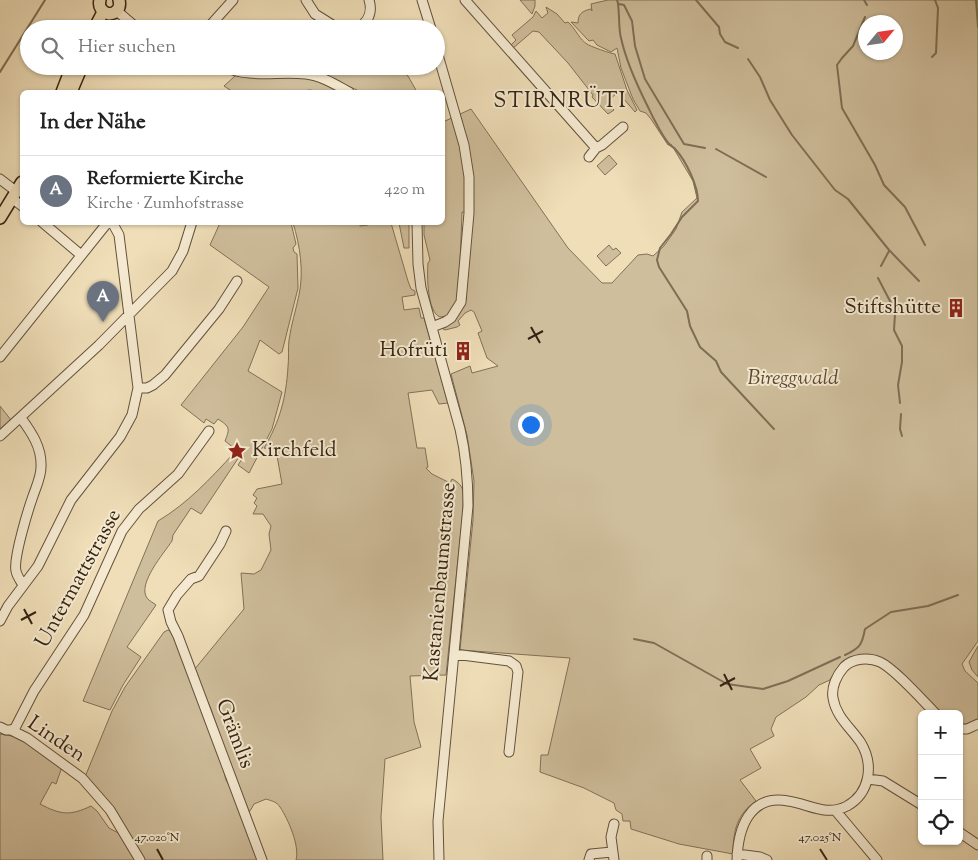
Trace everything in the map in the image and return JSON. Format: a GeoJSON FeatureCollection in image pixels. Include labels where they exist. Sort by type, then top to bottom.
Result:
{"type":"FeatureCollection","features":[{"type":"Feature","properties":{"kind":"main road"},"geometry":{"type":"LineString","coordinates":[[100,0],[100,8],[103,12],[109,14],[118,5]]}},
{"type":"Feature","properties":{"kind":"main road"},"geometry":{"type":"LineString","coordinates":[[99,20],[103,12]]}},
{"type":"Feature","properties":{"kind":"main road"},"geometry":{"type":"LineString","coordinates":[[63,90],[69,75]]}},
{"type":"Feature","properties":{"kind":"main road"},"geometry":{"type":"LineString","coordinates":[[72,90],[78,75]]}},
{"type":"Feature","properties":{"kind":"main road"},"geometry":{"type":"LineString","coordinates":[[0,218],[18,191]]}},
{"type":"Feature","properties":{"kind":"street"},"geometry":{"type":"LineString","coordinates":[[215,20],[233,0]]}},
{"type":"Feature","properties":{"kind":"street"},"geometry":{"type":"LineString","coordinates":[[306,0],[322,20]]}},
{"type":"Feature","properties":{"kind":"street"},"geometry":{"type":"LineString","coordinates":[[366,20],[371,11],[369,0]]}},
{"type":"Feature","properties":{"kind":"street"},"geometry":{"type":"LineString","coordinates":[[422,0],[428,20]]}},
{"type":"Feature","properties":{"kind":"street"},"geometry":{"type":"LineString","coordinates":[[465,0],[596,148]]}},
{"type":"Feature","properties":{"kind":"street"},"geometry":{"type":"LineString","coordinates":[[118,5],[130,20]]}},
{"type":"Feature","properties":{"kind":"street"},"geometry":{"type":"LineString","coordinates":[[310,75],[323,78],[345,90]]}},
{"type":"Feature","properties":{"kind":"street"},"geometry":{"type":"LineString","coordinates":[[432,326],[451,318],[461,302],[469,213],[469,177],[464,145],[444,75]]}},
{"type":"Feature","properties":{"kind":"street"},"geometry":{"type":"LineString","coordinates":[[589,157],[596,148],[602,146],[623,127]]}},
{"type":"Feature","properties":{"kind":"street"},"geometry":{"type":"LineString","coordinates":[[0,179],[18,191]]}},
{"type":"Feature","properties":{"kind":"street"},"geometry":{"type":"LineString","coordinates":[[46,225],[81,255]]}},
{"type":"Feature","properties":{"kind":"street"},"geometry":{"type":"LineString","coordinates":[[0,357],[106,225]]}},
{"type":"Feature","properties":{"kind":"street"},"geometry":{"type":"LineString","coordinates":[[0,621],[23,585],[38,566],[71,500],[129,423],[138,388],[119,235],[114,225]]}},
{"type":"Feature","properties":{"kind":"street"},"geometry":{"type":"LineString","coordinates":[[0,436],[100,345],[172,271],[183,251],[191,225]]}},
{"type":"Feature","properties":{"kind":"street","name":"Kastanienbaumstrasse"},"geometry":{"type":"LineString","coordinates":[[417,225],[419,274],[460,429],[468,477],[468,506],[438,821],[439,860]]}},
{"type":"Feature","properties":{"kind":"street"},"geometry":{"type":"LineString","coordinates":[[138,388],[147,388],[165,375],[237,281]]}},
{"type":"Feature","properties":{"kind":"street"},"geometry":{"type":"LineString","coordinates":[[21,418],[36,442],[42,468],[26,517],[16,563],[16,573],[23,585]]}},
{"type":"Feature","properties":{"kind":"street","name":"Untermattstrasse"},"geometry":{"type":"LineString","coordinates":[[11,730],[15,728],[34,690],[84,615],[117,541],[127,524],[139,509],[178,474],[209,431]]}},
{"type":"Feature","properties":{"kind":"street","name":"Grämlis"},"geometry":{"type":"LineString","coordinates":[[226,531],[220,544],[199,576],[191,579],[168,610],[262,860]]}},
{"type":"Feature","properties":{"kind":"street"},"geometry":{"type":"LineString","coordinates":[[454,654],[509,661],[516,666],[518,672],[509,752]]}},
{"type":"Feature","properties":{"kind":"street"},"geometry":{"type":"LineString","coordinates":[[767,860],[760,856],[737,857],[739,837],[745,819],[751,811],[768,802],[780,800],[823,810],[835,810],[853,802],[866,785],[868,778],[866,755],[861,743],[842,720],[836,709],[833,697],[834,685],[848,664],[863,659],[879,662],[886,666],[932,710]]}},
{"type":"Feature","properties":{"kind":"street"},"geometry":{"type":"LineString","coordinates":[[963,729],[978,724]]}},
{"type":"Feature","properties":{"kind":"street","name":"Linden"},"geometry":{"type":"LineString","coordinates":[[0,727],[11,730],[34,743],[82,778],[110,810],[140,860]]}},
{"type":"Feature","properties":{"kind":"street"},"geometry":{"type":"LineString","coordinates":[[868,778],[883,782],[918,804]]}},
{"type":"Feature","properties":{"kind":"street"},"geometry":{"type":"LineString","coordinates":[[835,810],[877,860]]}},
{"type":"Feature","properties":{"kind":"street"},"geometry":{"type":"LineString","coordinates":[[589,860],[591,854],[613,856],[611,836],[614,824]]}},
{"type":"Feature","properties":{"kind":"street"},"geometry":{"type":"LineString","coordinates":[[963,835],[978,845]]}},
{"type":"Feature","properties":{"kind":"green space"},"geometry":{"type":"Polygon","coordinates":[[[520,0],[535,0],[532,14],[520,0]]]}},
{"type":"Feature","properties":{"kind":"green space","name":"Bireggwald"},"geometry":{"type":"Polygon","coordinates":[[[608,0],[978,0],[978,641],[962,664],[965,671],[978,683],[978,720],[963,725],[963,710],[937,710],[916,687],[887,661],[879,657],[870,656],[843,664],[837,669],[830,680],[819,685],[806,697],[776,717],[771,729],[774,736],[750,749],[761,768],[740,780],[756,801],[740,817],[735,831],[733,854],[679,844],[631,829],[630,821],[623,821],[622,814],[616,810],[614,803],[584,788],[540,772],[541,755],[548,755],[570,658],[460,650],[473,520],[474,481],[467,435],[451,374],[470,366],[472,373],[498,366],[487,358],[478,333],[482,331],[474,312],[471,310],[465,313],[458,321],[460,325],[457,327],[443,329],[458,315],[466,300],[470,213],[462,212],[459,291],[454,308],[446,316],[440,317],[436,314],[430,301],[428,263],[430,260],[424,235],[424,225],[445,225],[445,121],[471,109],[568,248],[602,283],[612,283],[638,255],[647,254],[653,256],[664,246],[676,229],[682,212],[697,198],[693,181],[671,144],[668,145],[651,119],[646,113],[640,111],[633,99],[621,68],[617,48],[611,52],[597,45],[593,40],[589,41],[571,22],[578,23],[581,13],[591,9],[592,11],[591,4],[608,0]]]}},
{"type":"Feature","properties":{"kind":"green space"},"geometry":{"type":"Polygon","coordinates":[[[546,7],[557,14],[565,23],[568,22],[587,44],[615,54],[627,90],[637,110],[635,112],[618,92],[607,102],[614,110],[608,114],[592,97],[593,95],[568,63],[539,32],[533,31],[512,49],[510,46],[516,40],[512,35],[533,17],[536,11],[542,18],[548,13],[546,7]]]}},
{"type":"Feature","properties":{"kind":"green space"},"geometry":{"type":"Polygon","coordinates":[[[236,75],[407,75],[416,90],[357,90],[342,83],[343,90],[230,90],[224,86],[236,75]]]}},
{"type":"Feature","properties":{"kind":"green space"},"geometry":{"type":"Polygon","coordinates":[[[609,155],[617,164],[605,175],[597,166],[609,155]]]}},
{"type":"Feature","properties":{"kind":"green space"},"geometry":{"type":"Polygon","coordinates":[[[219,225],[291,225],[296,244],[293,248],[297,254],[298,288],[282,352],[279,354],[260,340],[248,371],[282,392],[272,429],[249,473],[238,465],[244,456],[225,441],[228,428],[225,424],[218,419],[214,424],[206,419],[204,423],[181,405],[243,327],[269,287],[210,245],[219,225]]]}},
{"type":"Feature","properties":{"kind":"green space"},"geometry":{"type":"Polygon","coordinates":[[[294,225],[392,225],[408,281],[411,289],[415,291],[415,295],[402,297],[404,310],[419,308],[421,318],[424,318],[448,403],[439,404],[432,390],[408,393],[417,448],[425,448],[428,467],[426,468],[432,474],[450,483],[452,479],[460,485],[463,492],[463,511],[446,675],[410,676],[414,722],[421,747],[385,759],[381,817],[383,860],[296,860],[297,854],[292,833],[286,818],[277,804],[266,799],[254,804],[247,813],[211,709],[194,670],[244,609],[241,573],[254,574],[261,570],[271,550],[269,534],[271,526],[263,514],[253,514],[257,506],[254,503],[257,498],[253,495],[257,489],[282,484],[276,450],[264,448],[278,419],[284,399],[289,340],[298,301],[301,277],[298,240],[294,225]]]}},
{"type":"Feature","properties":{"kind":"green space"},"geometry":{"type":"Polygon","coordinates":[[[399,225],[409,225],[409,248],[404,248],[399,225]]]}},
{"type":"Feature","properties":{"kind":"green space"},"geometry":{"type":"Polygon","coordinates":[[[609,245],[613,250],[616,248],[621,253],[606,266],[597,256],[609,245]]]}},
{"type":"Feature","properties":{"kind":"green space"},"geometry":{"type":"Polygon","coordinates":[[[0,406],[11,420],[0,429],[0,406]]]}},
{"type":"Feature","properties":{"kind":"green space"},"geometry":{"type":"Polygon","coordinates":[[[234,453],[239,457],[201,514],[191,508],[148,577],[145,592],[147,598],[156,605],[127,647],[141,657],[110,710],[83,701],[158,521],[189,498],[234,453]]]}},
{"type":"Feature","properties":{"kind":"green space"},"geometry":{"type":"Polygon","coordinates":[[[168,630],[172,632],[226,780],[233,792],[258,860],[141,860],[85,777],[112,711],[125,687],[164,632],[168,630]]]}},
{"type":"Feature","properties":{"kind":"green space"},"geometry":{"type":"Polygon","coordinates":[[[978,646],[978,677],[972,670],[969,662],[978,646]]]}},
{"type":"Feature","properties":{"kind":"green space"},"geometry":{"type":"Polygon","coordinates":[[[0,734],[23,738],[62,767],[56,784],[52,782],[40,804],[66,813],[91,806],[109,828],[122,835],[138,860],[0,860],[0,734]]]}},
{"type":"Feature","properties":{"kind":"waterway"},"geometry":{"type":"LineString","coordinates":[[32,20],[45,0]]}},
{"type":"Feature","properties":{"kind":"waterway"},"geometry":{"type":"LineString","coordinates":[[617,0],[620,34],[632,72],[660,131],[680,155],[687,167],[694,181],[698,201],[682,217],[660,248],[657,260],[659,267],[687,311],[690,326],[700,347],[716,361],[721,372],[774,429]]}},
{"type":"Feature","properties":{"kind":"waterway"},"geometry":{"type":"LineString","coordinates":[[696,0],[719,27],[720,34],[725,42],[738,48]]}},
{"type":"Feature","properties":{"kind":"waterway"},"geometry":{"type":"LineString","coordinates":[[864,0],[867,5]]}},
{"type":"Feature","properties":{"kind":"waterway"},"geometry":{"type":"LineString","coordinates":[[932,57],[936,53],[938,8],[935,0]]}},
{"type":"Feature","properties":{"kind":"waterway"},"geometry":{"type":"LineString","coordinates":[[976,0],[978,27]]}},
{"type":"Feature","properties":{"kind":"waterway"},"geometry":{"type":"LineString","coordinates":[[619,4],[624,5],[632,21],[635,46],[645,79],[684,144],[705,148]]}},
{"type":"Feature","properties":{"kind":"waterway"},"geometry":{"type":"LineString","coordinates":[[858,34],[853,46],[837,65],[842,108],[875,165],[884,185],[905,207],[925,245]]}},
{"type":"Feature","properties":{"kind":"waterway"},"geometry":{"type":"LineString","coordinates":[[0,72],[20,40]]}},
{"type":"Feature","properties":{"kind":"waterway"},"geometry":{"type":"LineString","coordinates":[[748,59],[760,77],[770,100],[792,135],[835,190],[848,199],[889,250],[919,281]]}},
{"type":"Feature","properties":{"kind":"waterway"},"geometry":{"type":"LineString","coordinates":[[716,149],[766,177]]}},
{"type":"Feature","properties":{"kind":"waterway"},"geometry":{"type":"LineString","coordinates":[[881,266],[889,251]]}},
{"type":"Feature","properties":{"kind":"waterway"},"geometry":{"type":"LineString","coordinates":[[878,278],[891,303]]}},
{"type":"Feature","properties":{"kind":"waterway"},"geometry":{"type":"LineString","coordinates":[[895,314],[894,330],[902,346],[902,362],[898,385],[900,403]]}},
{"type":"Feature","properties":{"kind":"waterway"},"geometry":{"type":"LineString","coordinates":[[901,414],[900,429],[902,436]]}},
{"type":"Feature","properties":{"kind":"waterway"},"geometry":{"type":"LineString","coordinates":[[845,655],[860,645],[865,629],[891,612],[928,606],[958,595]]}},
{"type":"Feature","properties":{"kind":"waterway"},"geometry":{"type":"LineString","coordinates":[[634,639],[654,643],[727,684],[763,689],[788,681],[840,657]]}},
{"type":"Feature","properties":{"kind":"place","name":"Stiftshütte"},"geometry":{"type":"Point","coordinates":[956,308]}},
{"type":"Feature","properties":{"kind":"place","name":"Reformierte Kirche"},"geometry":{"type":"Point","coordinates":[103,322]}},
{"type":"Feature","properties":{"kind":"place","name":"Hofrüti"},"geometry":{"type":"Point","coordinates":[463,351]}},
{"type":"Feature","properties":{"kind":"place","name":"Kirchfeld"},"geometry":{"type":"Point","coordinates":[237,451]}},
{"type":"Feature","properties":{"kind":"district","name":"STIRNRÜTI"},"geometry":{"type":"Point","coordinates":[560,102]}}]}
